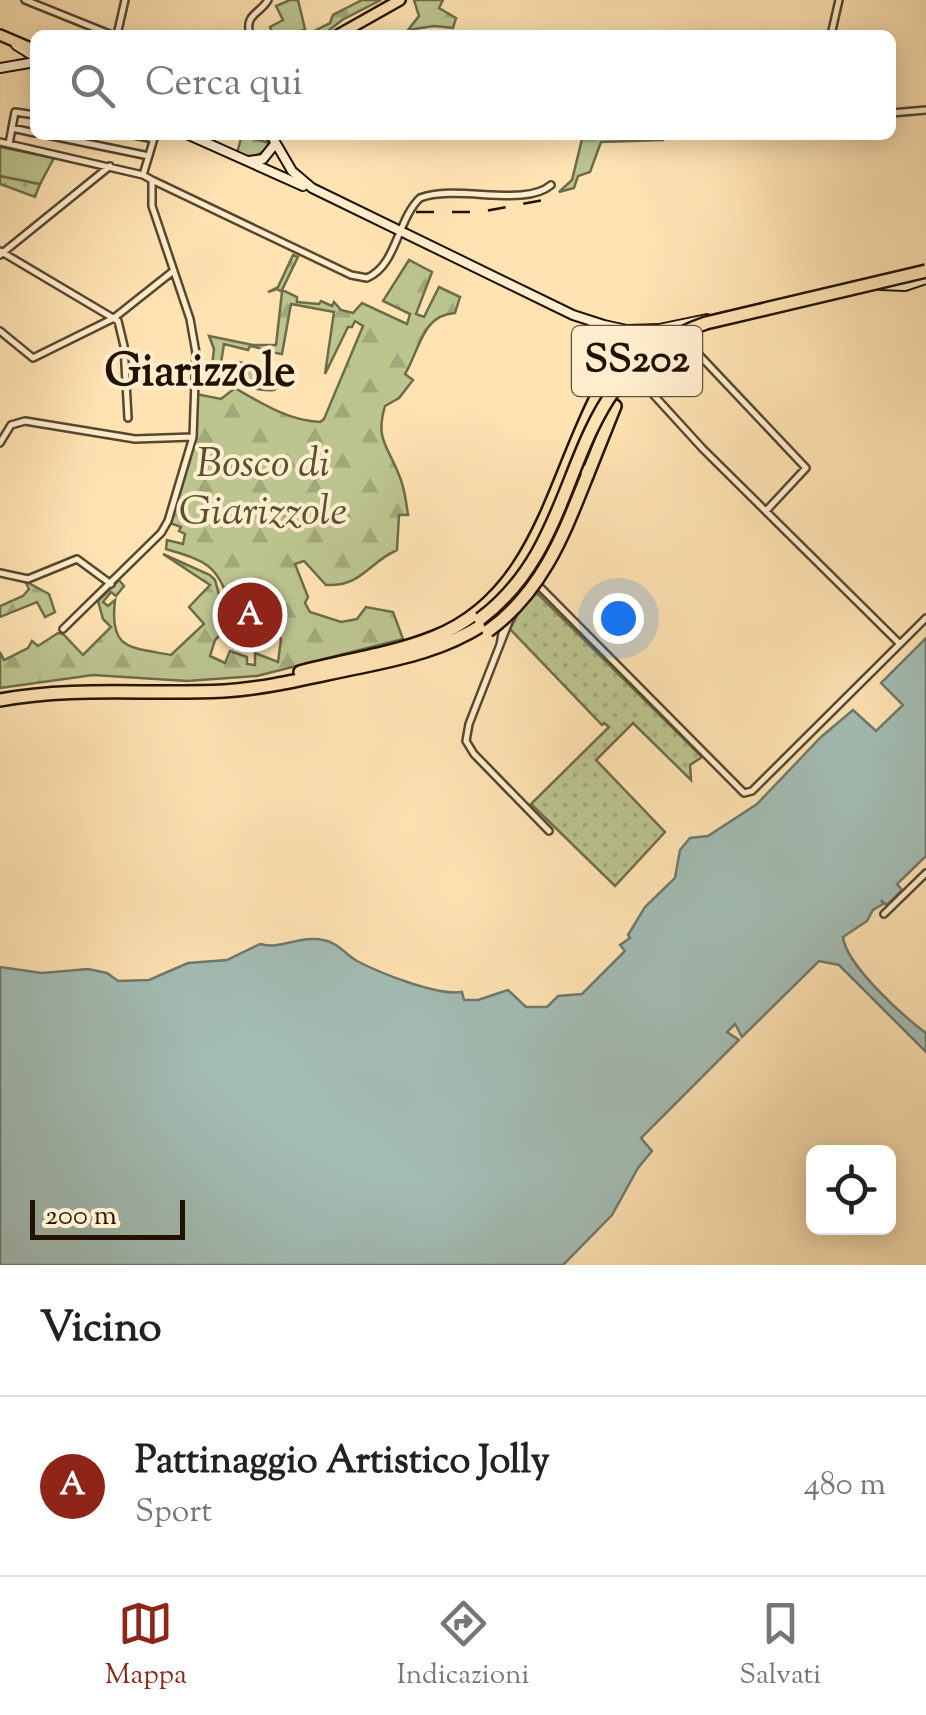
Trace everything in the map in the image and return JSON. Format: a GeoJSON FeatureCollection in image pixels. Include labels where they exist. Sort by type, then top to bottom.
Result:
{"type":"FeatureCollection","features":[{"type":"Feature","properties":{"kind":"highway","name":"SS202"},"geometry":{"type":"LineString","coordinates":[[0,699],[79,691],[243,689],[453,647],[484,625],[526,573],[552,524],[600,412],[620,380],[649,350],[706,323],[926,274]]}},
{"type":"Feature","properties":{"kind":"highway"},"geometry":{"type":"LineString","coordinates":[[286,675],[431,638],[476,613],[514,574],[542,524],[600,390]]}},
{"type":"Feature","properties":{"kind":"highway"},"geometry":{"type":"LineString","coordinates":[[484,625],[516,609],[543,574],[615,406]]}},
{"type":"Feature","properties":{"kind":"highway","name":"SS202"},"geometry":{"type":"LineString","coordinates":[[0,699],[79,684],[223,684],[286,675],[412,649],[484,625]]}},
{"type":"Feature","properties":{"kind":"main road"},"geometry":{"type":"LineString","coordinates":[[347,30],[400,0]]}},
{"type":"Feature","properties":{"kind":"main road"},"geometry":{"type":"LineString","coordinates":[[4,37],[30,54]]}},
{"type":"Feature","properties":{"kind":"main road"},"geometry":{"type":"LineString","coordinates":[[4,37],[30,53]]}},
{"type":"Feature","properties":{"kind":"main road"},"geometry":{"type":"LineString","coordinates":[[19,63],[23,50]]}},
{"type":"Feature","properties":{"kind":"main road"},"geometry":{"type":"LineString","coordinates":[[0,68],[30,58]]}},
{"type":"Feature","properties":{"kind":"main road"},"geometry":{"type":"LineString","coordinates":[[200,140],[587,320],[627,330],[681,324],[856,286],[905,286],[926,274]]}},
{"type":"Feature","properties":{"kind":"main road"},"geometry":{"type":"LineString","coordinates":[[244,161],[263,159],[273,140]]}},
{"type":"Feature","properties":{"kind":"main road"},"geometry":{"type":"LineString","coordinates":[[273,140],[292,171],[327,196]]}},
{"type":"Feature","properties":{"kind":"street"},"geometry":{"type":"LineString","coordinates":[[25,0],[101,30]]}},
{"type":"Feature","properties":{"kind":"street"},"geometry":{"type":"LineString","coordinates":[[116,30],[125,0]]}},
{"type":"Feature","properties":{"kind":"street"},"geometry":{"type":"LineString","coordinates":[[832,30],[839,0]]}},
{"type":"Feature","properties":{"kind":"street"},"geometry":{"type":"LineString","coordinates":[[249,30],[251,15],[268,1]]}},
{"type":"Feature","properties":{"kind":"street"},"geometry":{"type":"LineString","coordinates":[[896,113],[926,110]]}},
{"type":"Feature","properties":{"kind":"street"},"geometry":{"type":"LineString","coordinates":[[9,144],[16,112],[30,114]]}},
{"type":"Feature","properties":{"kind":"street"},"geometry":{"type":"LineString","coordinates":[[12,128],[30,131]]}},
{"type":"Feature","properties":{"kind":"street"},"geometry":{"type":"LineString","coordinates":[[75,140],[149,156]]}},
{"type":"Feature","properties":{"kind":"street"},"geometry":{"type":"LineString","coordinates":[[104,147],[106,140]]}},
{"type":"Feature","properties":{"kind":"street"},"geometry":{"type":"LineString","coordinates":[[143,175],[153,140]]}},
{"type":"Feature","properties":{"kind":"street"},"geometry":{"type":"LineString","coordinates":[[0,142],[143,175],[367,278],[382,269],[412,205],[428,195],[456,191],[522,195],[544,191],[550,185]]}},
{"type":"Feature","properties":{"kind":"street"},"geometry":{"type":"LineString","coordinates":[[110,166],[1,253],[114,318],[122,335],[128,418]]}},
{"type":"Feature","properties":{"kind":"street"},"geometry":{"type":"LineString","coordinates":[[63,629],[161,533],[193,437],[194,334],[152,206],[152,180]]}},
{"type":"Feature","properties":{"kind":"street"},"geometry":{"type":"LineString","coordinates":[[0,331],[33,358],[114,318],[172,272]]}},
{"type":"Feature","properties":{"kind":"street"},"geometry":{"type":"LineString","coordinates":[[587,320],[606,340],[612,376],[624,375]]}},
{"type":"Feature","properties":{"kind":"street"},"geometry":{"type":"LineString","coordinates":[[633,352],[681,324],[686,344],[805,469],[766,512]]}},
{"type":"Feature","properties":{"kind":"street"},"geometry":{"type":"LineString","coordinates":[[500,645],[506,602],[549,528],[586,438],[616,342],[627,330],[633,340],[633,352],[615,406],[556,535],[514,604],[500,645],[469,724],[466,741],[474,754],[549,830]]}},
{"type":"Feature","properties":{"kind":"street"},"geometry":{"type":"LineString","coordinates":[[686,344],[650,379],[649,390],[900,644]]}},
{"type":"Feature","properties":{"kind":"street"},"geometry":{"type":"LineString","coordinates":[[0,443],[11,426],[25,421],[126,438],[193,437]]}},
{"type":"Feature","properties":{"kind":"street"},"geometry":{"type":"LineString","coordinates":[[0,573],[28,579],[77,560],[111,584]]}},
{"type":"Feature","properties":{"kind":"street"},"geometry":{"type":"LineString","coordinates":[[523,571],[530,570],[530,577],[746,794],[926,618]]}},
{"type":"Feature","properties":{"kind":"street"},"geometry":{"type":"LineString","coordinates":[[884,914],[926,873]]}},
{"type":"Feature","properties":{"kind":"green space"},"geometry":{"type":"Polygon","coordinates":[[[298,0],[305,29],[271,30],[270,27],[283,20],[276,6],[298,0]]]}},
{"type":"Feature","properties":{"kind":"green space"},"geometry":{"type":"Polygon","coordinates":[[[362,0],[381,0],[329,30],[316,30],[330,23],[333,15],[362,0]]]}},
{"type":"Feature","properties":{"kind":"green space"},"geometry":{"type":"Polygon","coordinates":[[[414,0],[443,0],[439,8],[456,18],[453,28],[408,30],[419,16],[414,0]]]}},
{"type":"Feature","properties":{"kind":"green space"},"geometry":{"type":"Polygon","coordinates":[[[241,140],[267,140],[268,146],[262,153],[237,153],[241,140]]]}},
{"type":"Feature","properties":{"kind":"green space"},"geometry":{"type":"Polygon","coordinates":[[[582,140],[663,140],[601,142],[590,172],[578,176],[574,188],[559,192],[572,180],[582,140]]]}},
{"type":"Feature","properties":{"kind":"green space"},"geometry":{"type":"Polygon","coordinates":[[[0,147],[54,158],[40,184],[0,176],[0,147]]]}},
{"type":"Feature","properties":{"kind":"green space"},"geometry":{"type":"Polygon","coordinates":[[[0,176],[40,184],[35,197],[0,184],[0,176]]]}},
{"type":"Feature","properties":{"kind":"green space","name":"Bosco di Giarizzole"},"geometry":{"type":"Polygon","coordinates":[[[293,255],[298,257],[282,290],[297,297],[297,302],[321,301],[332,306],[334,302],[341,310],[353,313],[362,303],[407,324],[410,314],[383,301],[409,260],[432,272],[416,314],[424,317],[439,287],[460,297],[455,313],[435,320],[423,335],[405,374],[413,380],[399,398],[385,406],[382,418],[382,435],[403,485],[408,515],[399,515],[397,550],[356,578],[338,585],[326,585],[304,561],[295,564],[310,612],[341,622],[357,619],[366,607],[393,612],[403,639],[257,676],[187,681],[93,675],[0,688],[0,652],[4,660],[28,648],[32,641],[38,646],[58,633],[83,655],[111,627],[103,619],[98,601],[119,580],[124,586],[116,596],[111,592],[103,602],[108,606],[115,600],[115,629],[119,637],[133,647],[171,655],[204,624],[189,607],[210,585],[163,554],[215,580],[228,627],[215,640],[210,656],[225,663],[230,651],[247,657],[247,664],[255,665],[255,653],[278,662],[281,639],[273,627],[264,595],[250,598],[248,593],[228,599],[218,577],[206,564],[166,549],[167,540],[183,544],[185,534],[179,531],[181,527],[170,523],[196,437],[196,394],[221,399],[235,388],[286,415],[309,421],[324,419],[363,326],[355,321],[348,327],[325,374],[334,312],[291,304],[282,354],[224,344],[220,369],[234,373],[237,362],[280,369],[279,385],[274,390],[241,384],[212,366],[214,349],[209,336],[253,345],[276,345],[282,292],[268,292],[278,287],[293,255]]]}},
{"type":"Feature","properties":{"kind":"green space"},"geometry":{"type":"Polygon","coordinates":[[[25,581],[49,594],[55,612],[45,617],[37,602],[0,617],[0,606],[23,596],[29,589],[25,581]]]}},
{"type":"Feature","properties":{"kind":"green space"},"geometry":{"type":"Polygon","coordinates":[[[532,588],[702,757],[690,765],[691,780],[633,723],[596,760],[665,832],[615,886],[531,804],[609,727],[602,725],[510,629],[532,588]]]}},
{"type":"Feature","properties":{"kind":"green space"},"geometry":{"type":"Polygon","coordinates":[[[264,595],[273,627],[242,637],[236,635],[228,602],[264,595]]]}},
{"type":"Feature","properties":{"kind":"water"},"geometry":{"type":"Polygon","coordinates":[[[926,638],[926,856],[897,884],[902,890],[887,905],[881,900],[883,904],[873,910],[867,921],[843,937],[865,975],[890,1003],[926,1033],[926,1052],[839,965],[819,961],[742,1037],[735,1024],[727,1032],[739,1040],[641,1138],[652,1151],[612,1215],[563,1265],[0,1265],[0,967],[42,973],[88,969],[107,973],[118,981],[149,980],[188,963],[227,960],[260,944],[315,939],[333,943],[357,961],[394,977],[438,991],[462,992],[464,1000],[478,1000],[508,990],[526,1007],[547,1007],[558,996],[582,994],[625,951],[620,945],[630,938],[628,935],[645,907],[675,878],[680,850],[690,838],[708,836],[757,804],[821,737],[853,710],[876,731],[903,705],[881,683],[926,638]]]}},
{"type":"Feature","properties":{"kind":"railway"},"geometry":{"type":"LineString","coordinates":[[416,212],[480,212],[554,198]]}},
{"type":"Feature","properties":{"kind":"place","name":"Pattinaggio Artistico Jolly"},"geometry":{"type":"Point","coordinates":[250,615]}},
{"type":"Feature","properties":{"kind":"district","name":"Giarizzole"},"geometry":{"type":"Point","coordinates":[200,374]}}]}
